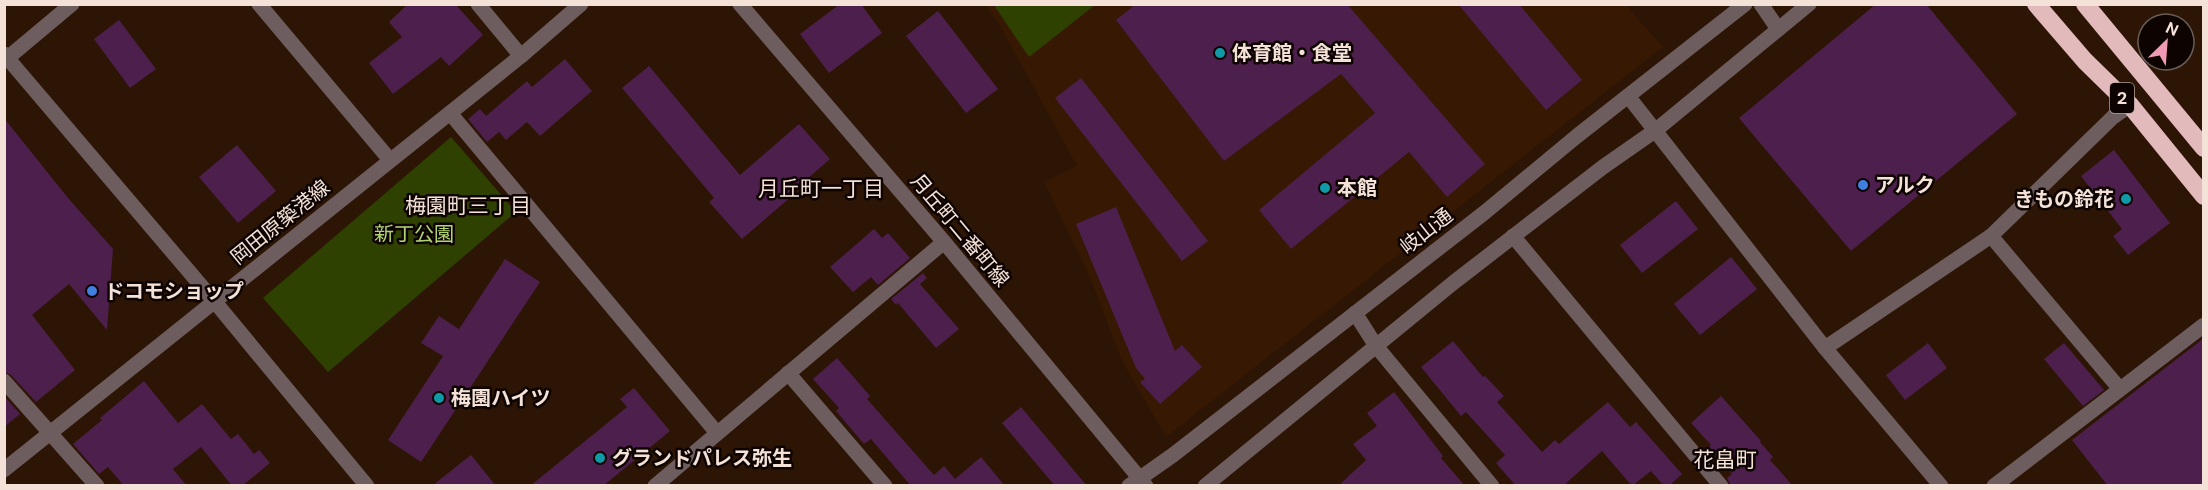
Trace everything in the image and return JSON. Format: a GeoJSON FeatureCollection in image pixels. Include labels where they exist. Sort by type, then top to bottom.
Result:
{"type":"FeatureCollection","features":[{"type":"Feature","properties":{"kind":"highway","name":"2"},"geometry":{"type":"LineString","coordinates":[[2036,4],[2085,62],[2130,105],[2204,196]]}},
{"type":"Feature","properties":{"kind":"highway","name":"2"},"geometry":{"type":"LineString","coordinates":[[2085,4],[2204,148]]}},
{"type":"Feature","properties":{"kind":"street"},"geometry":{"type":"LineString","coordinates":[[72,4],[6,58],[215,302],[367,486]]}},
{"type":"Feature","properties":{"kind":"street"},"geometry":{"type":"LineString","coordinates":[[259,4],[390,160]]}},
{"type":"Feature","properties":{"kind":"street"},"geometry":{"type":"LineString","coordinates":[[478,4],[522,56]]}},
{"type":"Feature","properties":{"kind":"street","name":"岡田原築港線"},"geometry":{"type":"LineString","coordinates":[[4,470],[522,56],[581,4]]}},
{"type":"Feature","properties":{"kind":"street","name":"月丘町二番町線"},"geometry":{"type":"LineString","coordinates":[[740,4],[944,242],[1138,483]]}},
{"type":"Feature","properties":{"kind":"street","name":"岐山通"},"geometry":{"type":"LineString","coordinates":[[1138,483],[1484,213],[1745,4]]}},
{"type":"Feature","properties":{"kind":"street"},"geometry":{"type":"LineString","coordinates":[[1761,4],[1778,29]]}},
{"type":"Feature","properties":{"kind":"street"},"geometry":{"type":"LineString","coordinates":[[1205,486],[1513,236],[1656,130],[1809,4]]}},
{"type":"Feature","properties":{"kind":"street"},"geometry":{"type":"LineString","coordinates":[[1628,96],[1826,348],[1941,486]]}},
{"type":"Feature","properties":{"kind":"street"},"geometry":{"type":"LineString","coordinates":[[1826,348],[1991,237],[2113,117],[2130,105]]}},
{"type":"Feature","properties":{"kind":"street"},"geometry":{"type":"LineString","coordinates":[[450,113],[717,433]]}},
{"type":"Feature","properties":{"kind":"street"},"geometry":{"type":"LineString","coordinates":[[1513,236],[1721,486]]}},
{"type":"Feature","properties":{"kind":"street"},"geometry":{"type":"LineString","coordinates":[[1991,237],[2119,388]]}},
{"type":"Feature","properties":{"kind":"street"},"geometry":{"type":"LineString","coordinates":[[655,486],[944,242]]}},
{"type":"Feature","properties":{"kind":"street"},"geometry":{"type":"LineString","coordinates":[[1355,313],[1376,346],[1492,486]]}},
{"type":"Feature","properties":{"kind":"street"},"geometry":{"type":"LineString","coordinates":[[1994,486],[2204,325]]}},
{"type":"Feature","properties":{"kind":"street"},"geometry":{"type":"LineString","coordinates":[[788,373],[885,486]]}},
{"type":"Feature","properties":{"kind":"street"},"geometry":{"type":"LineString","coordinates":[[4,381],[97,486]]}},
{"type":"Feature","properties":{"kind":"shaded area"},"geometry":{"type":"Polygon","coordinates":[[[985,5],[1626,5],[1663,47],[1166,437],[1122,361],[1089,275],[1044,182],[1077,166],[999,24],[985,5]]]}},
{"type":"Feature","properties":{"kind":"green space"},"geometry":{"type":"Polygon","coordinates":[[[994,5],[1095,5],[1029,57],[994,5]]]}},
{"type":"Feature","properties":{"kind":"green space","name":"新丁公園"},"geometry":{"type":"Polygon","coordinates":[[[451,137],[516,212],[328,372],[263,298],[451,137]]]}},
{"type":"Feature","properties":{"kind":"building"},"geometry":{"type":"Polygon","coordinates":[[[408,4],[455,4],[483,35],[449,66],[441,57],[393,94],[369,63],[402,37],[389,22],[408,4]]]}},
{"type":"Feature","properties":{"kind":"building"},"geometry":{"type":"Polygon","coordinates":[[[840,4],[861,4],[882,33],[829,73],[800,34],[840,4]]]}},
{"type":"Feature","properties":{"kind":"building"},"geometry":{"type":"Polygon","coordinates":[[[1136,4],[1347,4],[1485,164],[1447,197],[1409,152],[1291,249],[1259,210],[1375,113],[1341,74],[1224,161],[1116,20],[1136,4]]]}},
{"type":"Feature","properties":{"kind":"building"},"geometry":{"type":"Polygon","coordinates":[[[1458,4],[1519,4],[1582,80],[1546,110],[1458,4]]]}},
{"type":"Feature","properties":{"kind":"building","name":"アルク"},"geometry":{"type":"Polygon","coordinates":[[[1876,4],[1926,4],[2017,114],[1851,251],[1739,118],[1876,4]]]}},
{"type":"Feature","properties":{"kind":"building"},"geometry":{"type":"Polygon","coordinates":[[[938,11],[998,89],[966,113],[906,36],[938,11]]]}},
{"type":"Feature","properties":{"kind":"building"},"geometry":{"type":"Polygon","coordinates":[[[119,20],[156,69],[130,88],[94,39],[119,20]]]}},
{"type":"Feature","properties":{"kind":"building"},"geometry":{"type":"Polygon","coordinates":[[[565,59],[592,91],[540,136],[527,122],[506,140],[499,132],[487,142],[468,119],[480,109],[486,116],[527,81],[532,87],[565,59]]]}},
{"type":"Feature","properties":{"kind":"building"},"geometry":{"type":"Polygon","coordinates":[[[649,66],[740,175],[799,124],[830,159],[790,194],[792,196],[742,239],[709,202],[714,198],[622,88],[649,66]]]}},
{"type":"Feature","properties":{"kind":"building"},"geometry":{"type":"Polygon","coordinates":[[[1081,78],[1208,241],[1182,261],[1055,98],[1081,78]]]}},
{"type":"Feature","properties":{"kind":"building"},"geometry":{"type":"Polygon","coordinates":[[[4,118],[68,198],[113,249],[107,330],[69,284],[32,315],[75,370],[36,402],[11,375],[4,372],[4,118]]]}},
{"type":"Feature","properties":{"kind":"building"},"geometry":{"type":"Polygon","coordinates":[[[237,145],[276,191],[238,223],[199,177],[237,145]]]}},
{"type":"Feature","properties":{"kind":"building","name":"きもの鈴花"},"geometry":{"type":"Polygon","coordinates":[[[2114,150],[2170,223],[2128,255],[2113,236],[2122,229],[2081,176],[2114,150]]]}},
{"type":"Feature","properties":{"kind":"building"},"geometry":{"type":"Polygon","coordinates":[[[1676,201],[1698,229],[1642,273],[1620,245],[1676,201]]]}},
{"type":"Feature","properties":{"kind":"building"},"geometry":{"type":"Polygon","coordinates":[[[1116,207],[1175,351],[1182,345],[1202,367],[1160,404],[1140,382],[1145,379],[1136,368],[1076,224],[1116,207]]]}},
{"type":"Feature","properties":{"kind":"building"},"geometry":{"type":"Polygon","coordinates":[[[874,229],[882,238],[888,233],[910,258],[878,285],[871,277],[853,292],[830,267],[874,229]]]}},
{"type":"Feature","properties":{"kind":"building"},"geometry":{"type":"Polygon","coordinates":[[[1731,257],[1757,289],[1700,335],[1674,304],[1731,257]]]}},
{"type":"Feature","properties":{"kind":"building","name":"梅園ハイツ"},"geometry":{"type":"Polygon","coordinates":[[[505,259],[540,282],[421,462],[388,440],[443,356],[421,343],[439,316],[459,329],[505,259]]]}},
{"type":"Feature","properties":{"kind":"building"},"geometry":{"type":"Polygon","coordinates":[[[923,273],[927,278],[920,284],[959,329],[936,348],[898,303],[896,305],[891,299],[923,273]]]}},
{"type":"Feature","properties":{"kind":"building"},"geometry":{"type":"Polygon","coordinates":[[[2204,338],[2204,486],[2108,486],[2072,440],[2204,338]]]}},
{"type":"Feature","properties":{"kind":"building"},"geometry":{"type":"Polygon","coordinates":[[[1453,341],[1483,377],[1485,376],[1504,396],[1497,402],[1542,452],[1555,440],[1559,444],[1608,402],[1630,427],[1636,422],[1682,474],[1669,486],[1664,486],[1651,471],[1632,486],[1602,451],[1563,486],[1516,486],[1496,463],[1505,455],[1466,412],[1461,416],[1421,367],[1453,341]]]}},
{"type":"Feature","properties":{"kind":"building"},"geometry":{"type":"Polygon","coordinates":[[[1928,343],[1947,368],[1905,400],[1886,375],[1928,343]]]}},
{"type":"Feature","properties":{"kind":"building"},"geometry":{"type":"Polygon","coordinates":[[[2064,343],[2104,390],[2083,406],[2044,359],[2064,343]]]}},
{"type":"Feature","properties":{"kind":"building"},"geometry":{"type":"Polygon","coordinates":[[[837,358],[870,396],[867,399],[934,475],[944,466],[955,479],[981,457],[1005,486],[911,486],[871,439],[864,444],[836,411],[839,408],[813,379],[837,358]]]}},
{"type":"Feature","properties":{"kind":"building"},"geometry":{"type":"Polygon","coordinates":[[[144,381],[178,423],[202,404],[231,439],[238,434],[254,454],[259,450],[270,463],[242,486],[232,486],[201,447],[173,469],[187,486],[124,486],[108,467],[99,474],[73,444],[144,381]]]}},
{"type":"Feature","properties":{"kind":"building","name":"グランドパレス弥生"},"geometry":{"type":"Polygon","coordinates":[[[634,388],[670,431],[603,486],[530,486],[627,407],[620,399],[634,388]]]}},
{"type":"Feature","properties":{"kind":"building"},"geometry":{"type":"Polygon","coordinates":[[[1394,392],[1443,456],[1441,458],[1465,486],[1338,486],[1366,460],[1353,444],[1377,426],[1367,413],[1394,392]]]}},
{"type":"Feature","properties":{"kind":"building"},"geometry":{"type":"Polygon","coordinates":[[[4,396],[20,414],[4,427],[4,396]]]}},
{"type":"Feature","properties":{"kind":"building"},"geometry":{"type":"Polygon","coordinates":[[[1721,396],[1761,441],[1773,457],[1770,460],[1793,486],[1731,486],[1727,478],[1732,474],[1709,447],[1711,445],[1691,423],[1721,396]]]}},
{"type":"Feature","properties":{"kind":"building"},"geometry":{"type":"Polygon","coordinates":[[[1021,407],[1087,486],[1055,486],[1002,423],[1021,407]]]}},
{"type":"Feature","properties":{"kind":"building"},"geometry":{"type":"Polygon","coordinates":[[[471,455],[496,486],[432,486],[452,470],[471,455]]]}},
{"type":"Feature","properties":{"kind":"place","name":"体育館・食堂"},"geometry":{"type":"Point","coordinates":[1220,53]}},
{"type":"Feature","properties":{"kind":"place","name":"アルク"},"geometry":{"type":"Point","coordinates":[1863,185]}},
{"type":"Feature","properties":{"kind":"place","name":"本館"},"geometry":{"type":"Point","coordinates":[1325,188]}},
{"type":"Feature","properties":{"kind":"place","name":"きもの鈴花"},"geometry":{"type":"Point","coordinates":[2126,199]}},
{"type":"Feature","properties":{"kind":"place","name":"ドコモショップ"},"geometry":{"type":"Point","coordinates":[92,291]}},
{"type":"Feature","properties":{"kind":"place","name":"梅園ハイツ"},"geometry":{"type":"Point","coordinates":[439,398]}},
{"type":"Feature","properties":{"kind":"place","name":"グランドパレス弥生"},"geometry":{"type":"Point","coordinates":[600,458]}},
{"type":"Feature","properties":{"kind":"district","name":"月丘町一丁目"},"geometry":{"type":"Point","coordinates":[821,189]}},
{"type":"Feature","properties":{"kind":"district","name":"梅園町三丁目"},"geometry":{"type":"Point","coordinates":[468,206]}},
{"type":"Feature","properties":{"kind":"district","name":"花畠町"},"geometry":{"type":"Point","coordinates":[1725,460]}}]}
